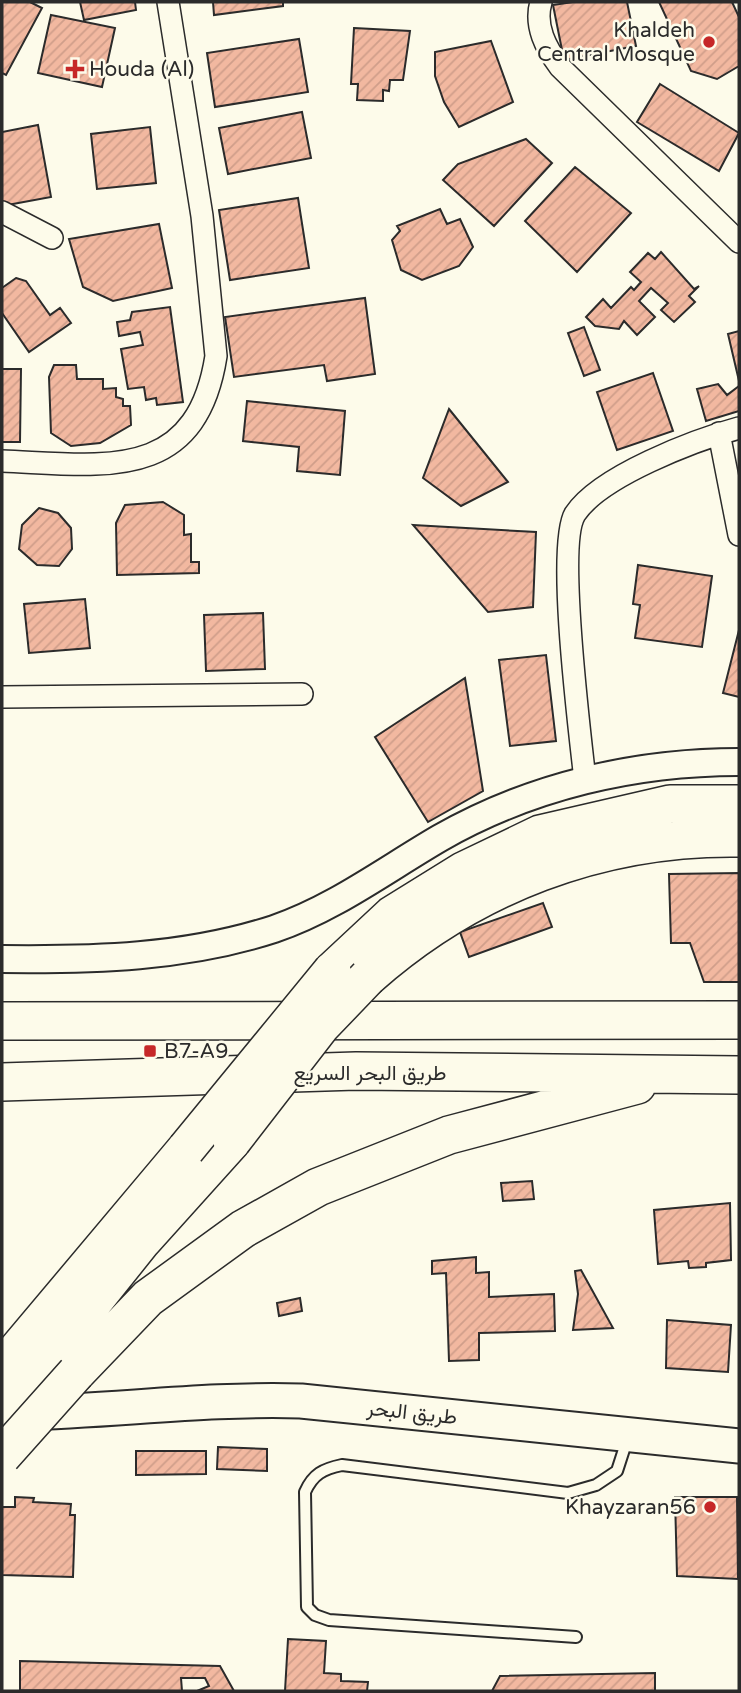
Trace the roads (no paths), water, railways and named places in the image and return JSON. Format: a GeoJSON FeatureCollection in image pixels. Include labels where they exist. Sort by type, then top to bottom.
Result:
{"type":"FeatureCollection","features":[{"type":"Feature","properties":{"kind":"highway"},"geometry":{"type":"LineString","coordinates":[[6,1364],[332,971],[392,915],[463,872],[540,834],[670,804],[739,804]]}},
{"type":"Feature","properties":{"kind":"highway"},"geometry":{"type":"LineString","coordinates":[[2,1456],[142,1241],[232,1141],[321,1026],[368,978],[417,936],[477,900],[544,869],[601,851],[668,839],[739,838]]}},
{"type":"Feature","properties":{"kind":"highway"},"geometry":{"type":"LineString","coordinates":[[2,1021],[739,1020]]}},
{"type":"Feature","properties":{"kind":"highway","name":"طريق البحر السريع"},"geometry":{"type":"LineString","coordinates":[[2,1082],[356,1071],[739,1074]]}},
{"type":"Feature","properties":{"kind":"highway"},"geometry":{"type":"LineString","coordinates":[[2,1411],[148,1298],[243,1229],[318,1188],[449,1135],[683,1073]]}},
{"type":"Feature","properties":{"kind":"highway","name":"طريق البحر"},"geometry":{"type":"LineString","coordinates":[[2,1411],[84,1412],[245,1399],[301,1401],[739,1446]]}},
{"type":"Feature","properties":{"kind":"street"},"geometry":{"type":"LineString","coordinates":[[2,461],[102,463],[143,459],[163,451],[193,422],[212,379],[216,356],[202,216],[168,2]]}},
{"type":"Feature","properties":{"kind":"street"},"geometry":{"type":"LineString","coordinates":[[541,2],[538,11],[541,32],[548,51],[560,67],[739,242]]}},
{"type":"Feature","properties":{"kind":"street"},"geometry":{"type":"LineString","coordinates":[[2,212],[52,238]]}},
{"type":"Feature","properties":{"kind":"street"},"geometry":{"type":"LineString","coordinates":[[584,780],[569,586],[569,526],[586,501],[604,488],[660,457],[729,431],[739,535]]}},
{"type":"Feature","properties":{"kind":"street"},"geometry":{"type":"LineString","coordinates":[[2,698],[302,694]]}},
{"type":"Feature","properties":{"kind":"street"},"geometry":{"type":"LineString","coordinates":[[2,959],[156,955],[218,945],[275,928],[360,889],[441,838],[489,814],[584,780],[666,765],[739,762]]}},
{"type":"Feature","properties":{"kind":"lane"},"geometry":{"type":"LineString","coordinates":[[576,1637],[329,1620],[315,1615],[307,1607],[305,1492],[312,1478],[318,1473],[342,1465],[568,1493],[596,1485],[617,1471],[629,1435]]}},
{"type":"Feature","properties":{"kind":"place","name":"Khaldeh Central Mosque"},"geometry":{"type":"Point","coordinates":[709,42]}},
{"type":"Feature","properties":{"kind":"place","name":"Houda (Al)"},"geometry":{"type":"Point","coordinates":[75,69]}},
{"type":"Feature","properties":{"kind":"place","name":"B7-A9"},"geometry":{"type":"Point","coordinates":[150,1051]}},
{"type":"Feature","properties":{"kind":"place","name":"Khayzaran56"},"geometry":{"type":"Point","coordinates":[710,1507]}}]}
